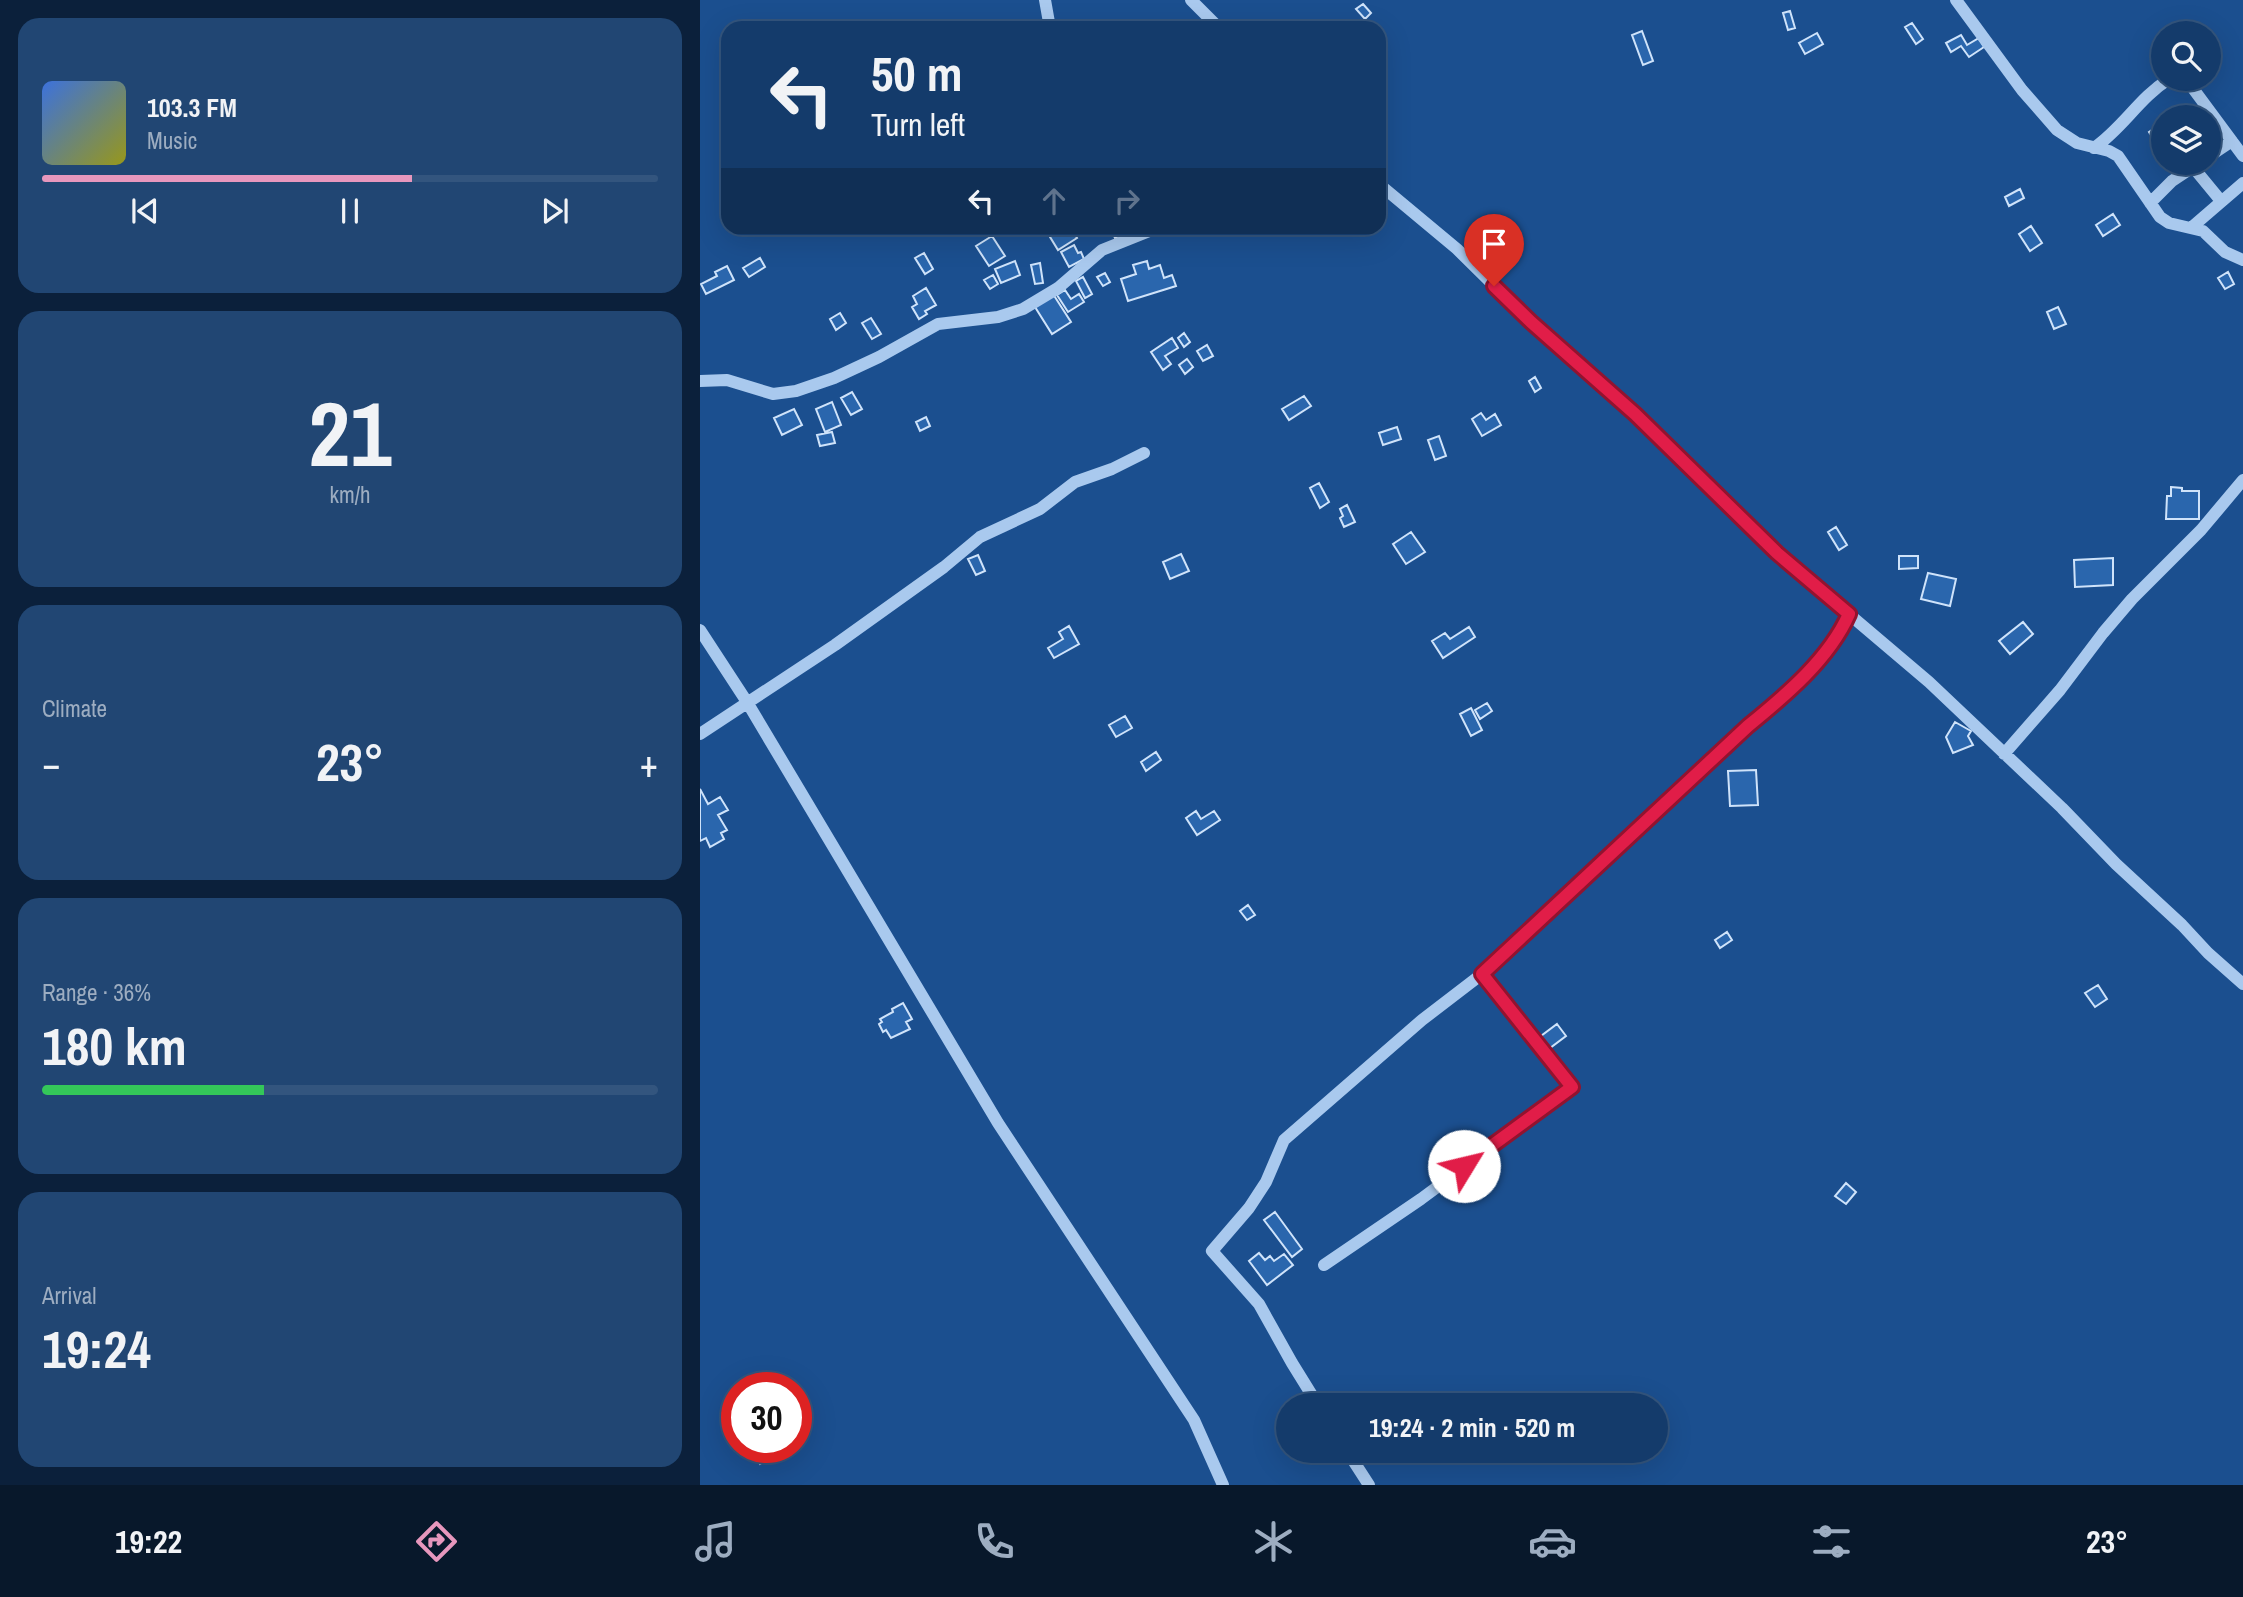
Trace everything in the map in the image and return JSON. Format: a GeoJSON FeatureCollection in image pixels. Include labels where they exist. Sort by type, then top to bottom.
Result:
{"type":"FeatureCollection","features":[{"type":"Feature","properties":{"kind":"street"},"geometry":{"type":"LineString","coordinates":[[1045,0],[1049,21]]}},
{"type":"Feature","properties":{"kind":"street"},"geometry":{"type":"LineString","coordinates":[[1956,0],[2022,90],[2057,130],[2077,143],[2118,156],[2160,217],[2169,223],[2192,227],[2210,237],[2225,252],[2243,260]]}},
{"type":"Feature","properties":{"kind":"street"},"geometry":{"type":"LineString","coordinates":[[1192,1],[1212,21]]}},
{"type":"Feature","properties":{"kind":"street"},"geometry":{"type":"LineString","coordinates":[[2094,148],[2117,130],[2142,99],[2153,91]]}},
{"type":"Feature","properties":{"kind":"street"},"geometry":{"type":"LineString","coordinates":[[2195,91],[2243,156]]}},
{"type":"Feature","properties":{"kind":"street"},"geometry":{"type":"LineString","coordinates":[[2221,148],[2232,141]]}},
{"type":"Feature","properties":{"kind":"street"},"geometry":{"type":"LineString","coordinates":[[2150,203],[2181,175]]}},
{"type":"Feature","properties":{"kind":"street"},"geometry":{"type":"LineString","coordinates":[[2203,175],[2221,201]]}},
{"type":"Feature","properties":{"kind":"street"},"geometry":{"type":"LineString","coordinates":[[2192,227],[2243,183]]}},
{"type":"Feature","properties":{"kind":"street"},"geometry":{"type":"LineString","coordinates":[[1386,197],[1457,249],[1531,322],[1635,414],[1777,553],[1929,682],[2243,984]]}},
{"type":"Feature","properties":{"kind":"street"},"geometry":{"type":"LineString","coordinates":[[700,381],[727,380],[773,394],[834,378],[938,324],[998,317],[1023,309],[1066,282],[1102,250],[1140,235]]}},
{"type":"Feature","properties":{"kind":"street"},"geometry":{"type":"LineString","coordinates":[[700,734],[835,645],[936,573],[980,537],[1040,509],[1075,482],[1112,469],[1144,453]]}},
{"type":"Feature","properties":{"kind":"street"},"geometry":{"type":"LineString","coordinates":[[2004,754],[2060,690],[2125,608],[2201,530],[2243,480]]}},
{"type":"Feature","properties":{"kind":"street"},"geometry":{"type":"LineString","coordinates":[[1311,1393],[1259,1304],[1212,1251],[1249,1208],[1266,1182],[1284,1140],[1422,1020],[1482,974],[1748,726],[1783,698],[1841,633],[1849,614]]}},
{"type":"Feature","properties":{"kind":"street"},"geometry":{"type":"LineString","coordinates":[[700,630],[747,702],[998,1123],[1194,1420],[1223,1485]]}},
{"type":"Feature","properties":{"kind":"street"},"geometry":{"type":"LineString","coordinates":[[1324,1265],[1422,1199],[1572,1087],[1482,974]]}},
{"type":"Feature","properties":{"kind":"street"},"geometry":{"type":"LineString","coordinates":[[1355,1463],[1369,1485]]}},
{"type":"Feature","properties":{"kind":"building"},"geometry":{"type":"Polygon","coordinates":[[[1363,4],[1371,13],[1365,19],[1356,9],[1363,4]]]}},
{"type":"Feature","properties":{"kind":"building"},"geometry":{"type":"Polygon","coordinates":[[[1790,11],[1795,28],[1788,30],[1783,13],[1790,11]]]}},
{"type":"Feature","properties":{"kind":"building"},"geometry":{"type":"Polygon","coordinates":[[[1912,23],[1923,39],[1916,44],[1905,27],[1912,23]]]}},
{"type":"Feature","properties":{"kind":"building"},"geometry":{"type":"Polygon","coordinates":[[[1642,31],[1653,61],[1643,65],[1632,35],[1642,31]]]}},
{"type":"Feature","properties":{"kind":"building"},"geometry":{"type":"Polygon","coordinates":[[[1817,33],[1823,44],[1805,54],[1799,43],[1817,33]]]}},
{"type":"Feature","properties":{"kind":"building"},"geometry":{"type":"Polygon","coordinates":[[[1961,35],[1967,45],[1979,38],[1984,47],[1969,57],[1961,46],[1951,52],[1946,43],[1961,35]]]}},
{"type":"Feature","properties":{"kind":"building"},"geometry":{"type":"Polygon","coordinates":[[[2020,189],[2024,198],[2009,206],[2005,197],[2020,189]]]}},
{"type":"Feature","properties":{"kind":"building"},"geometry":{"type":"Polygon","coordinates":[[[2113,214],[2120,225],[2103,236],[2096,225],[2113,214]]]}},
{"type":"Feature","properties":{"kind":"building"},"geometry":{"type":"Polygon","coordinates":[[[2031,226],[2042,243],[2030,251],[2019,234],[2031,226]]]}},
{"type":"Feature","properties":{"kind":"building"},"geometry":{"type":"Polygon","coordinates":[[[1049,235],[1075,235],[1077,238],[1058,250],[1049,235]]]}},
{"type":"Feature","properties":{"kind":"building"},"geometry":{"type":"Polygon","coordinates":[[[992,236],[1005,256],[989,266],[976,246],[992,236]]]}},
{"type":"Feature","properties":{"kind":"building"},"geometry":{"type":"Polygon","coordinates":[[[1074,245],[1084,259],[1069,267],[1061,252],[1074,245]]]}},
{"type":"Feature","properties":{"kind":"building"},"geometry":{"type":"Polygon","coordinates":[[[924,253],[933,269],[925,274],[915,258],[924,253]]]}},
{"type":"Feature","properties":{"kind":"building"},"geometry":{"type":"Polygon","coordinates":[[[760,258],[765,267],[749,277],[743,268],[760,258]]]}},
{"type":"Feature","properties":{"kind":"building"},"geometry":{"type":"Polygon","coordinates":[[[1015,261],[1020,275],[1001,283],[995,269],[1015,261]]]}},
{"type":"Feature","properties":{"kind":"building"},"geometry":{"type":"Polygon","coordinates":[[[1147,261],[1149,269],[1160,265],[1164,278],[1172,275],[1176,286],[1128,301],[1121,279],[1136,274],[1133,265],[1147,261]]]}},
{"type":"Feature","properties":{"kind":"building"},"geometry":{"type":"Polygon","coordinates":[[[1040,263],[1043,283],[1035,284],[1031,265],[1040,263]]]}},
{"type":"Feature","properties":{"kind":"building"},"geometry":{"type":"Polygon","coordinates":[[[727,266],[734,280],[706,294],[701,284],[717,276],[715,272],[727,266]]]}},
{"type":"Feature","properties":{"kind":"building"},"geometry":{"type":"Polygon","coordinates":[[[2228,272],[2234,284],[2225,289],[2218,278],[2228,272]]]}},
{"type":"Feature","properties":{"kind":"building"},"geometry":{"type":"Polygon","coordinates":[[[1105,273],[1110,282],[1103,286],[1097,277],[1105,273]]]}},
{"type":"Feature","properties":{"kind":"building"},"geometry":{"type":"Polygon","coordinates":[[[993,275],[998,284],[990,289],[984,280],[993,275]]]}},
{"type":"Feature","properties":{"kind":"building"},"geometry":{"type":"Polygon","coordinates":[[[1083,277],[1092,294],[1085,298],[1076,281],[1083,277]]]}},
{"type":"Feature","properties":{"kind":"building"},"geometry":{"type":"Polygon","coordinates":[[[926,288],[936,305],[925,311],[927,314],[919,319],[912,307],[917,304],[913,296],[926,288]]]}},
{"type":"Feature","properties":{"kind":"building"},"geometry":{"type":"Polygon","coordinates":[[[1065,290],[1071,299],[1079,294],[1084,302],[1068,312],[1057,295],[1065,290]]]}},
{"type":"Feature","properties":{"kind":"building"},"geometry":{"type":"Polygon","coordinates":[[[1053,294],[1071,322],[1052,334],[1035,307],[1053,294]]]}},
{"type":"Feature","properties":{"kind":"building"},"geometry":{"type":"Polygon","coordinates":[[[2058,307],[2066,324],[2054,329],[2047,312],[2058,307]]]}},
{"type":"Feature","properties":{"kind":"building"},"geometry":{"type":"Polygon","coordinates":[[[840,313],[846,323],[836,330],[830,319],[840,313]]]}},
{"type":"Feature","properties":{"kind":"building"},"geometry":{"type":"Polygon","coordinates":[[[871,318],[881,334],[872,339],[862,323],[871,318]]]}},
{"type":"Feature","properties":{"kind":"building"},"geometry":{"type":"Polygon","coordinates":[[[1184,333],[1190,342],[1184,347],[1178,338],[1184,333]]]}},
{"type":"Feature","properties":{"kind":"building"},"geometry":{"type":"Polygon","coordinates":[[[1172,338],[1178,348],[1165,356],[1171,364],[1163,370],[1151,352],[1172,338]]]}},
{"type":"Feature","properties":{"kind":"building"},"geometry":{"type":"Polygon","coordinates":[[[1207,345],[1213,356],[1203,361],[1197,351],[1207,345]]]}},
{"type":"Feature","properties":{"kind":"building"},"geometry":{"type":"Polygon","coordinates":[[[1187,359],[1193,367],[1185,374],[1179,365],[1187,359]]]}},
{"type":"Feature","properties":{"kind":"building"},"geometry":{"type":"Polygon","coordinates":[[[1535,377],[1541,388],[1535,392],[1529,381],[1535,377]]]}},
{"type":"Feature","properties":{"kind":"building"},"geometry":{"type":"Polygon","coordinates":[[[852,392],[862,409],[851,415],[841,398],[852,392]]]}},
{"type":"Feature","properties":{"kind":"building"},"geometry":{"type":"Polygon","coordinates":[[[1304,396],[1311,406],[1289,420],[1282,409],[1304,396]]]}},
{"type":"Feature","properties":{"kind":"building"},"geometry":{"type":"Polygon","coordinates":[[[832,402],[841,425],[825,432],[816,409],[832,402]]]}},
{"type":"Feature","properties":{"kind":"building"},"geometry":{"type":"Polygon","coordinates":[[[794,409],[802,425],[782,435],[774,418],[794,409]]]}},
{"type":"Feature","properties":{"kind":"building"},"geometry":{"type":"Polygon","coordinates":[[[1481,413],[1486,420],[1495,414],[1501,425],[1482,436],[1472,419],[1481,413]]]}},
{"type":"Feature","properties":{"kind":"building"},"geometry":{"type":"Polygon","coordinates":[[[926,417],[930,426],[920,431],[916,422],[926,417]]]}},
{"type":"Feature","properties":{"kind":"building"},"geometry":{"type":"Polygon","coordinates":[[[1397,427],[1401,439],[1383,445],[1379,433],[1397,427]]]}},
{"type":"Feature","properties":{"kind":"building"},"geometry":{"type":"Polygon","coordinates":[[[832,432],[835,443],[820,446],[817,435],[832,432]]]}},
{"type":"Feature","properties":{"kind":"building"},"geometry":{"type":"Polygon","coordinates":[[[1439,436],[1446,456],[1435,460],[1428,440],[1439,436]]]}},
{"type":"Feature","properties":{"kind":"building"},"geometry":{"type":"Polygon","coordinates":[[[1319,483],[1329,502],[1320,508],[1310,488],[1319,483]]]}},
{"type":"Feature","properties":{"kind":"building"},"geometry":{"type":"Polygon","coordinates":[[[2171,487],[2182,488],[2182,491],[2199,491],[2199,519],[2166,519],[2167,496],[2171,496],[2171,487]]]}},
{"type":"Feature","properties":{"kind":"building"},"geometry":{"type":"Polygon","coordinates":[[[1347,505],[1355,522],[1344,527],[1340,509],[1347,505]]]}},
{"type":"Feature","properties":{"kind":"building"},"geometry":{"type":"Polygon","coordinates":[[[1836,527],[1847,545],[1839,550],[1828,532],[1836,527]]]}},
{"type":"Feature","properties":{"kind":"building"},"geometry":{"type":"Polygon","coordinates":[[[1411,532],[1425,552],[1406,564],[1393,544],[1411,532]]]}},
{"type":"Feature","properties":{"kind":"building"},"geometry":{"type":"Polygon","coordinates":[[[1181,554],[1189,571],[1170,579],[1163,562],[1181,554]]]}},
{"type":"Feature","properties":{"kind":"building"},"geometry":{"type":"Polygon","coordinates":[[[978,555],[985,571],[976,575],[968,559],[978,555]]]}},
{"type":"Feature","properties":{"kind":"building"},"geometry":{"type":"Polygon","coordinates":[[[1899,556],[1918,556],[1918,568],[1899,569],[1899,556]]]}},
{"type":"Feature","properties":{"kind":"building"},"geometry":{"type":"Polygon","coordinates":[[[2113,558],[2113,585],[2075,587],[2074,560],[2113,558]]]}},
{"type":"Feature","properties":{"kind":"building"},"geometry":{"type":"Polygon","coordinates":[[[1928,573],[1956,579],[1950,606],[1921,599],[1928,573]]]}},
{"type":"Feature","properties":{"kind":"building"},"geometry":{"type":"Polygon","coordinates":[[[2023,622],[2033,634],[2010,654],[1999,641],[2023,622]]]}},
{"type":"Feature","properties":{"kind":"building"},"geometry":{"type":"Polygon","coordinates":[[[1069,626],[1079,644],[1054,658],[1048,648],[1063,639],[1059,632],[1069,626]]]}},
{"type":"Feature","properties":{"kind":"building"},"geometry":{"type":"Polygon","coordinates":[[[1469,627],[1475,637],[1443,658],[1432,641],[1445,633],[1450,639],[1469,627]]]}},
{"type":"Feature","properties":{"kind":"building"},"geometry":{"type":"Polygon","coordinates":[[[1487,703],[1492,711],[1480,719],[1475,710],[1487,703]]]}},
{"type":"Feature","properties":{"kind":"building"},"geometry":{"type":"Polygon","coordinates":[[[1471,708],[1482,730],[1471,736],[1460,714],[1471,708]]]}},
{"type":"Feature","properties":{"kind":"building"},"geometry":{"type":"Polygon","coordinates":[[[1125,716],[1132,728],[1116,737],[1109,725],[1125,716]]]}},
{"type":"Feature","properties":{"kind":"building"},"geometry":{"type":"Polygon","coordinates":[[[1955,722],[1971,731],[1968,736],[1973,745],[1953,753],[1946,737],[1955,722]]]}},
{"type":"Feature","properties":{"kind":"building"},"geometry":{"type":"Polygon","coordinates":[[[1156,752],[1161,760],[1146,771],[1141,762],[1156,752]]]}},
{"type":"Feature","properties":{"kind":"building"},"geometry":{"type":"Polygon","coordinates":[[[1756,770],[1758,805],[1730,806],[1728,771],[1756,770]]]}},
{"type":"Feature","properties":{"kind":"building"},"geometry":{"type":"Polygon","coordinates":[[[700,789],[708,804],[720,797],[728,810],[718,815],[727,830],[721,833],[724,839],[710,847],[706,838],[700,841],[700,789]]]}},
{"type":"Feature","properties":{"kind":"building"},"geometry":{"type":"Polygon","coordinates":[[[1196,811],[1201,819],[1214,811],[1220,820],[1197,835],[1186,818],[1196,811]]]}},
{"type":"Feature","properties":{"kind":"building"},"geometry":{"type":"Polygon","coordinates":[[[1248,905],[1255,915],[1247,920],[1240,911],[1248,905]]]}},
{"type":"Feature","properties":{"kind":"building"},"geometry":{"type":"Polygon","coordinates":[[[1727,932],[1732,940],[1720,948],[1715,940],[1727,932]]]}},
{"type":"Feature","properties":{"kind":"building"},"geometry":{"type":"Polygon","coordinates":[[[2098,985],[2107,999],[2095,1007],[2085,993],[2098,985]]]}},
{"type":"Feature","properties":{"kind":"building"},"geometry":{"type":"Polygon","coordinates":[[[903,1003],[912,1019],[906,1022],[910,1029],[891,1038],[886,1030],[883,1032],[880,1019],[903,1003]]]}},
{"type":"Feature","properties":{"kind":"building"},"geometry":{"type":"Polygon","coordinates":[[[1557,1024],[1566,1036],[1550,1048],[1541,1036],[1557,1024]]]}},
{"type":"Feature","properties":{"kind":"building"},"geometry":{"type":"Polygon","coordinates":[[[1846,1183],[1856,1192],[1846,1204],[1835,1196],[1846,1183]]]}},
{"type":"Feature","properties":{"kind":"building"},"geometry":{"type":"Polygon","coordinates":[[[1275,1212],[1302,1249],[1292,1257],[1264,1220],[1275,1212]]]}},
{"type":"Feature","properties":{"kind":"building"},"geometry":{"type":"Polygon","coordinates":[[[1259,1253],[1265,1260],[1270,1256],[1274,1261],[1284,1254],[1293,1265],[1267,1285],[1249,1261],[1259,1253]]]}},
{"type":"Feature","properties":{"kind":"route"},"geometry":{"type":"LineString","coordinates":[[1464,1166],[1572,1087],[1482,974],[1748,726],[1783,698],[1841,633],[1849,614],[1777,553],[1635,414],[1494,286]]}}]}
